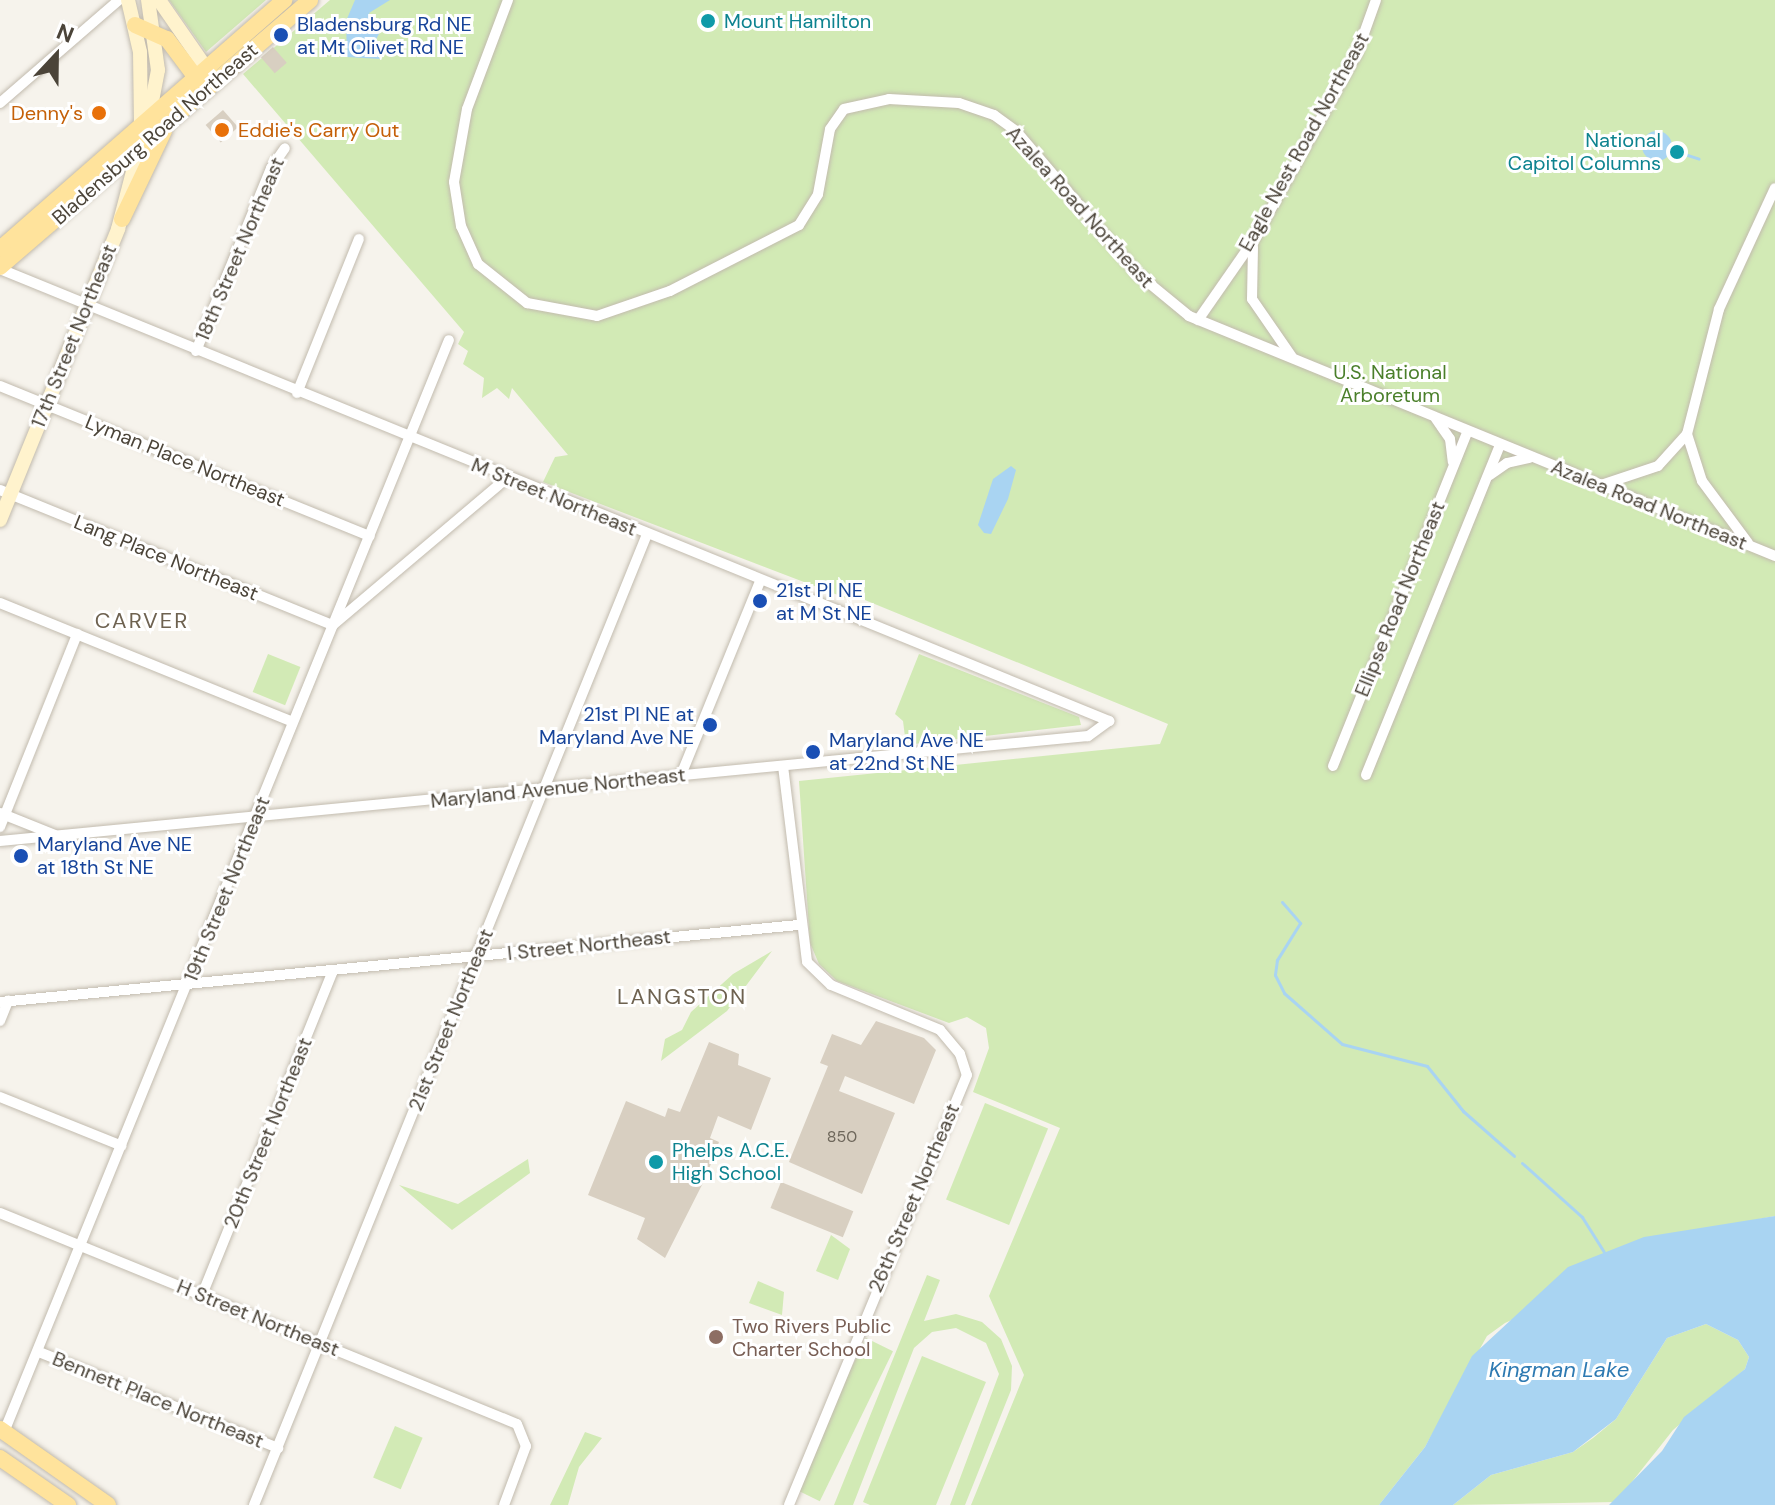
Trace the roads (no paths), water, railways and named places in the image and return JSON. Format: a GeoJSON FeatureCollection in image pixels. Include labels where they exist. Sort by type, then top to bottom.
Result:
{"type":"FeatureCollection","features":[{"type":"Feature","properties":{"kind":"main road"},"geometry":{"type":"LineString","coordinates":[[128,0],[135,25],[146,119]]}},
{"type":"Feature","properties":{"kind":"main road","name":"17th Street Northeast"},"geometry":{"type":"LineString","coordinates":[[0,520],[5,492],[47,405],[122,219],[158,70],[155,32],[148,0]]}},
{"type":"Feature","properties":{"kind":"main road"},"geometry":{"type":"LineString","coordinates":[[159,0],[211,86]]}},
{"type":"Feature","properties":{"kind":"main road","name":"Bladensburg Road Northeast"},"geometry":{"type":"LineString","coordinates":[[0,249],[284,0]]}},
{"type":"Feature","properties":{"kind":"main road","name":"Bladensburg Road Northeast"},"geometry":{"type":"LineString","coordinates":[[0,268],[310,0]]}},
{"type":"Feature","properties":{"kind":"main road"},"geometry":{"type":"LineString","coordinates":[[135,25],[155,32],[200,72]]}},
{"type":"Feature","properties":{"kind":"main road"},"geometry":{"type":"LineString","coordinates":[[122,219],[166,126]]}},
{"type":"Feature","properties":{"kind":"main road"},"geometry":{"type":"LineString","coordinates":[[1,1432],[108,1505]]}},
{"type":"Feature","properties":{"kind":"main road"},"geometry":{"type":"LineString","coordinates":[[0,1458],[68,1505]]}},
{"type":"Feature","properties":{"kind":"street"},"geometry":{"type":"LineString","coordinates":[[0,103],[119,0]]}},
{"type":"Feature","properties":{"kind":"street","name":"Azalea Road Northeast"},"geometry":{"type":"LineString","coordinates":[[508,0],[475,81],[453,176],[461,226],[478,264],[527,303],[581,316],[621,311],[780,238],[813,205],[839,114],[869,100],[921,99],[968,105],[1009,125],[1150,286],[1198,320],[1775,556]]}},
{"type":"Feature","properties":{"kind":"street","name":"Eagle Nest Road Northeast"},"geometry":{"type":"LineString","coordinates":[[1198,320],[1255,238],[1357,53],[1376,0]]}},
{"type":"Feature","properties":{"kind":"street","name":"18th Street Northeast"},"geometry":{"type":"LineString","coordinates":[[196,351],[271,168],[285,148]]}},
{"type":"Feature","properties":{"kind":"street"},"geometry":{"type":"LineString","coordinates":[[1601,485],[1658,466],[1687,434],[1719,309],[1770,212],[1775,188]]}},
{"type":"Feature","properties":{"kind":"street","name":"Azalea Road Northeast"},"geometry":{"type":"LineString","coordinates":[[1255,238],[1249,273],[1252,299],[1275,341],[1300,364]]}},
{"type":"Feature","properties":{"kind":"street"},"geometry":{"type":"LineString","coordinates":[[297,393],[359,239]]}},
{"type":"Feature","properties":{"kind":"street","name":"M Street Northeast"},"geometry":{"type":"LineString","coordinates":[[0,268],[86,307],[409,439],[1109,721]]}},
{"type":"Feature","properties":{"kind":"street","name":"19th Street Northeast"},"geometry":{"type":"LineString","coordinates":[[1,1432],[39,1352],[449,340]]}},
{"type":"Feature","properties":{"kind":"street","name":"Lyman Place Northeast"},"geometry":{"type":"LineString","coordinates":[[0,386],[370,536]]}},
{"type":"Feature","properties":{"kind":"street"},"geometry":{"type":"LineString","coordinates":[[1435,418],[1450,439],[1453,469]]}},
{"type":"Feature","properties":{"kind":"street","name":"Ellipse Road Northeast"},"geometry":{"type":"LineString","coordinates":[[1333,766],[1468,431]]}},
{"type":"Feature","properties":{"kind":"street"},"geometry":{"type":"LineString","coordinates":[[1687,434],[1702,481],[1750,546]]}},
{"type":"Feature","properties":{"kind":"street"},"geometry":{"type":"LineString","coordinates":[[1366,775],[1500,445]]}},
{"type":"Feature","properties":{"kind":"street"},"geometry":{"type":"LineString","coordinates":[[1484,483],[1507,463],[1534,458]]}},
{"type":"Feature","properties":{"kind":"street"},"geometry":{"type":"LineString","coordinates":[[333,625],[507,478]]}},
{"type":"Feature","properties":{"kind":"street","name":"Lang Place Northeast"},"geometry":{"type":"LineString","coordinates":[[5,492],[333,625]]}},
{"type":"Feature","properties":{"kind":"street","name":"21st Street Northeast"},"geometry":{"type":"LineString","coordinates":[[254,1505],[647,534]]}},
{"type":"Feature","properties":{"kind":"street"},"geometry":{"type":"LineString","coordinates":[[681,775],[760,581]]}},
{"type":"Feature","properties":{"kind":"street"},"geometry":{"type":"LineString","coordinates":[[0,603],[293,722]]}},
{"type":"Feature","properties":{"kind":"street"},"geometry":{"type":"LineString","coordinates":[[0,827],[2,814],[77,634]]}},
{"type":"Feature","properties":{"kind":"street","name":"Maryland Avenue Northeast"},"geometry":{"type":"LineString","coordinates":[[0,841],[1088,736],[1101,732],[1109,721]]}},
{"type":"Feature","properties":{"kind":"street"},"geometry":{"type":"LineString","coordinates":[[783,766],[798,925]]}},
{"type":"Feature","properties":{"kind":"street"},"geometry":{"type":"LineString","coordinates":[[2,814],[57,835]]}},
{"type":"Feature","properties":{"kind":"street","name":"I Street Northeast"},"geometry":{"type":"LineString","coordinates":[[4,1002],[798,925]]}},
{"type":"Feature","properties":{"kind":"street","name":"26th Street Northeast"},"geometry":{"type":"LineString","coordinates":[[789,1505],[967,1075],[960,1054],[940,1030],[822,979],[805,957],[798,925]]}},
{"type":"Feature","properties":{"kind":"street","name":"20th Street Northeast"},"geometry":{"type":"LineString","coordinates":[[202,1295],[333,970]]}},
{"type":"Feature","properties":{"kind":"street"},"geometry":{"type":"LineString","coordinates":[[0,1021],[4,1002]]}},
{"type":"Feature","properties":{"kind":"street"},"geometry":{"type":"LineString","coordinates":[[0,1097],[122,1146]]}},
{"type":"Feature","properties":{"kind":"street","name":"H Street Northeast"},"geometry":{"type":"LineString","coordinates":[[0,1213],[517,1424],[526,1446],[504,1505]]}},
{"type":"Feature","properties":{"kind":"street","name":"Bennett Place Northeast"},"geometry":{"type":"LineString","coordinates":[[39,1352],[278,1448]]}},
{"type":"Feature","properties":{"kind":"street"},"geometry":{"type":"LineString","coordinates":[[75,1505],[85,1489]]}},
{"type":"Feature","properties":{"kind":"water"},"geometry":{"type":"Polygon","coordinates":[[[355,0],[390,0],[369,13],[380,32],[373,45],[380,59],[347,57],[346,21],[355,0]]]}},
{"type":"Feature","properties":{"kind":"water"},"geometry":{"type":"Polygon","coordinates":[[[1657,131],[1668,135],[1672,146],[1668,157],[1657,161],[1646,157],[1642,146],[1646,135],[1657,131]]]}},
{"type":"Feature","properties":{"kind":"water"},"geometry":{"type":"Polygon","coordinates":[[[1011,466],[1016,470],[1008,499],[991,534],[984,533],[978,525],[993,479],[1011,466]]]}},
{"type":"Feature","properties":{"kind":"water","name":"Kingman Lake"},"geometry":{"type":"Polygon","coordinates":[[[1775,1216],[1775,1505],[1609,1505],[1662,1451],[1684,1417],[1745,1369],[1749,1357],[1738,1340],[1706,1324],[1667,1338],[1616,1419],[1573,1452],[1491,1475],[1453,1505],[1379,1505],[1425,1447],[1472,1356],[1568,1267],[1644,1237],[1775,1216]]]}},
{"type":"Feature","properties":{"kind":"waterway"},"geometry":{"type":"LineString","coordinates":[[1672,150],[1699,159]]}},
{"type":"Feature","properties":{"kind":"waterway"},"geometry":{"type":"LineString","coordinates":[[1282,902],[1300,923],[1277,960],[1275,975],[1284,993],[1342,1044],[1427,1066],[1463,1111],[1514,1156]]}},
{"type":"Feature","properties":{"kind":"waterway"},"geometry":{"type":"LineString","coordinates":[[1522,1163],[1582,1217],[1604,1252]]}},
{"type":"Feature","properties":{"kind":"place","name":"Mount Hamilton"},"geometry":{"type":"Point","coordinates":[708,21]}},
{"type":"Feature","properties":{"kind":"place","name":"Bladensburg Rd NE at Mt Olivet Rd NE"},"geometry":{"type":"Point","coordinates":[281,35]}},
{"type":"Feature","properties":{"kind":"place","name":"Denny's"},"geometry":{"type":"Point","coordinates":[99,113]}},
{"type":"Feature","properties":{"kind":"place","name":"Eddie's Carry Out"},"geometry":{"type":"Point","coordinates":[222,130]}},
{"type":"Feature","properties":{"kind":"place","name":"National Capitol Columns"},"geometry":{"type":"Point","coordinates":[1677,152]}},
{"type":"Feature","properties":{"kind":"place","name":"21st Pl NE at M St NE"},"geometry":{"type":"Point","coordinates":[760,601]}},
{"type":"Feature","properties":{"kind":"place","name":"21st Pl NE at Maryland Ave NE"},"geometry":{"type":"Point","coordinates":[710,725]}},
{"type":"Feature","properties":{"kind":"place","name":"Maryland Ave NE at 22nd St NE"},"geometry":{"type":"Point","coordinates":[813,752]}},
{"type":"Feature","properties":{"kind":"place","name":"Maryland Ave NE at 18th St NE"},"geometry":{"type":"Point","coordinates":[21,856]}},
{"type":"Feature","properties":{"kind":"place","name":"Phelps A.C.E. High School"},"geometry":{"type":"Point","coordinates":[656,1162]}},
{"type":"Feature","properties":{"kind":"place","name":"Two Rivers Public Charter School"},"geometry":{"type":"Point","coordinates":[716,1337]}},
{"type":"Feature","properties":{"kind":"district","name":"CARVER"},"geometry":{"type":"Point","coordinates":[142,621]}},
{"type":"Feature","properties":{"kind":"district","name":"LANGSTON"},"geometry":{"type":"Point","coordinates":[682,997]}},
{"type":"Feature","properties":{"kind":"park label","name":"U.S. National Arboretum"},"geometry":{"type":"Point","coordinates":[1390,384]}}]}
